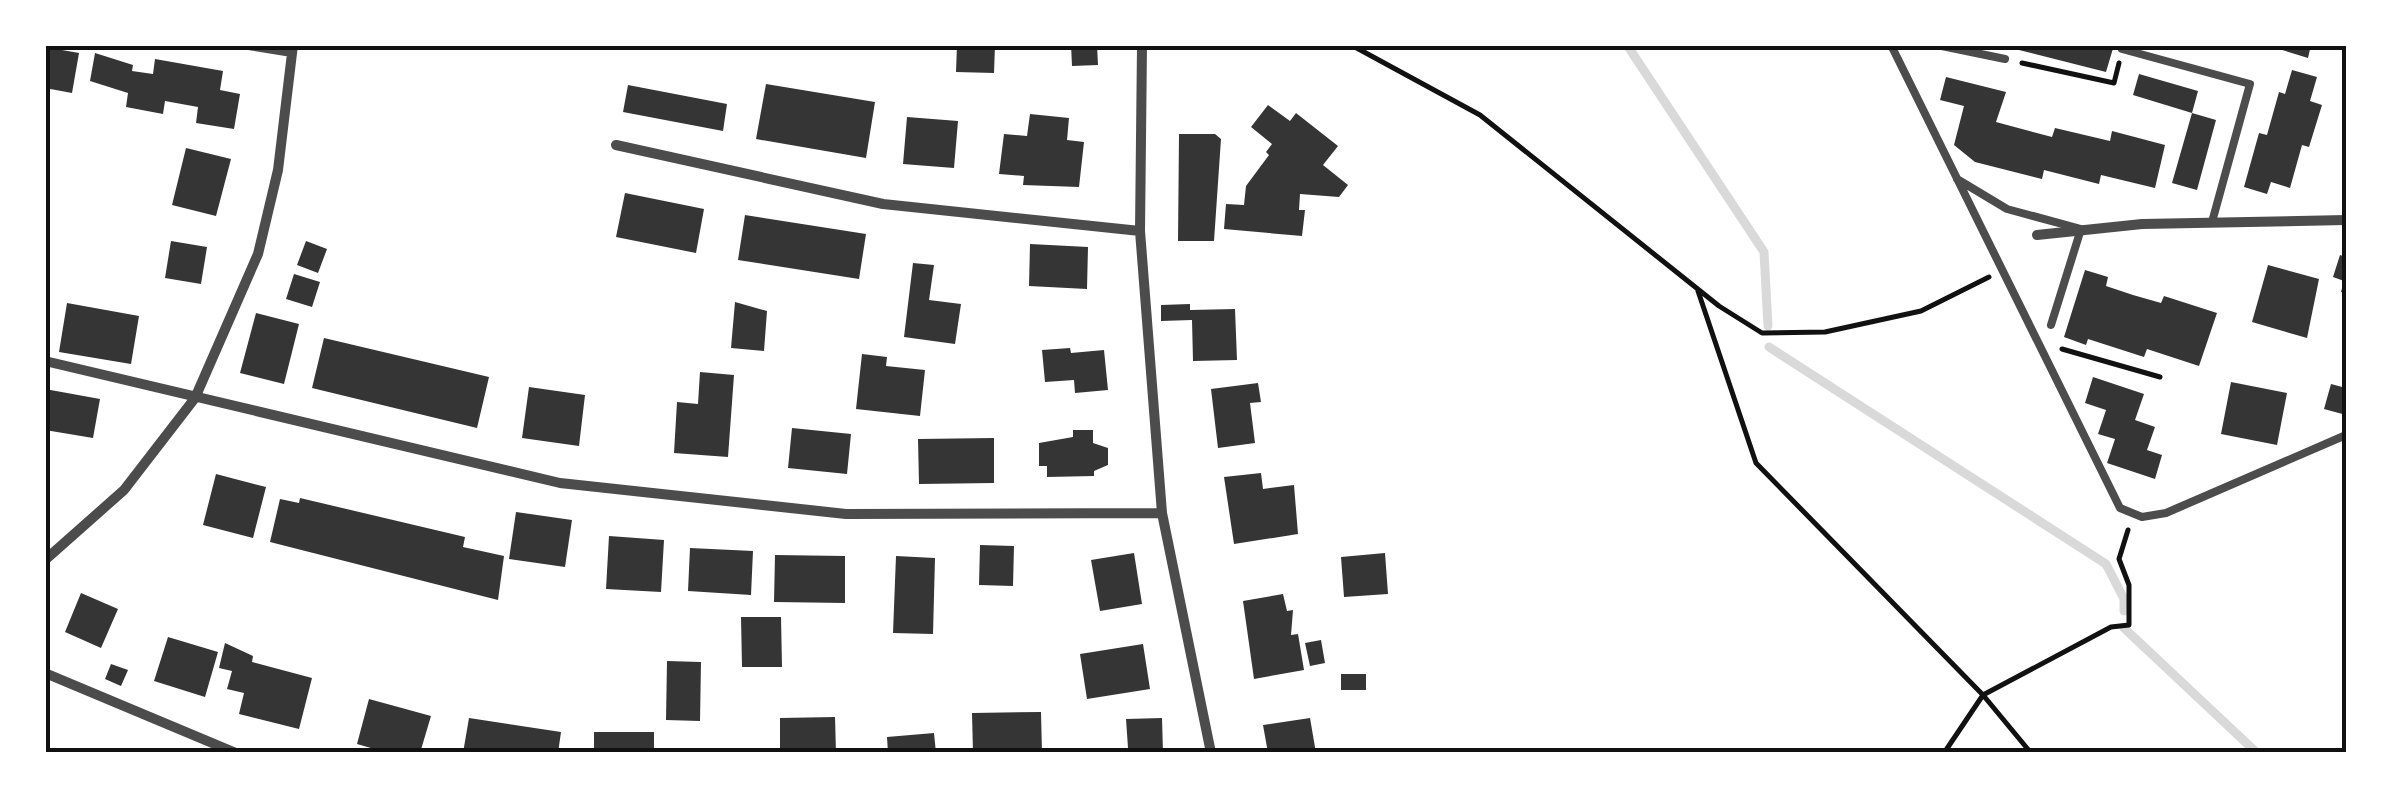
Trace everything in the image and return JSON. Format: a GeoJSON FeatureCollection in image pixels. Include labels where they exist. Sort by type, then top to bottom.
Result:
{"type":"FeatureCollection","features":[{"type":"Feature","properties":{"kind":"street"},"geometry":{"type":"LineString","coordinates":[[45,560],[124,490],[195,398],[258,254],[278,170],[292,48],[248,45]]}},
{"type":"Feature","properties":{"kind":"street"},"geometry":{"type":"LineString","coordinates":[[1142,45],[1140,231],[1162,513],[1210,753]]}},
{"type":"Feature","properties":{"kind":"street"},"geometry":{"type":"LineString","coordinates":[[616,145],[883,204],[1140,231]]}},
{"type":"Feature","properties":{"kind":"street"},"geometry":{"type":"LineString","coordinates":[[2037,235],[2212,222],[2346,220]]}},
{"type":"Feature","properties":{"kind":"street"},"geometry":{"type":"LineString","coordinates":[[45,361],[560,483],[846,514],[1162,513]]}},
{"type":"Feature","properties":{"kind":"street"},"geometry":{"type":"LineString","coordinates":[[45,673],[236,753]]}},
{"type":"Feature","properties":{"kind":"lane"},"geometry":{"type":"LineString","coordinates":[[1937,45],[2004,59]]}},
{"type":"Feature","properties":{"kind":"lane"},"geometry":{"type":"LineString","coordinates":[[1895,46],[2113,498],[2132,515],[2166,513],[2346,436]]}},
{"type":"Feature","properties":{"kind":"lane"},"geometry":{"type":"LineString","coordinates":[[2122,49],[2250,84],[2212,222]]}},
{"type":"Feature","properties":{"kind":"lane"},"geometry":{"type":"LineString","coordinates":[[1956,178],[2007,209],[2081,229],[2052,325]]}},
{"type":"Feature","properties":{"kind":"path"},"geometry":{"type":"LineString","coordinates":[[1335,45],[1353,46],[1480,115],[1697,288],[1762,333],[1825,332],[1922,311],[2001,272]]}},
{"type":"Feature","properties":{"kind":"path"},"geometry":{"type":"LineString","coordinates":[[2004,59],[2114,83],[2122,49]]}},
{"type":"Feature","properties":{"kind":"path"},"geometry":{"type":"LineString","coordinates":[[1697,288],[1756,463],[1983,695],[2031,753]]}},
{"type":"Feature","properties":{"kind":"path"},"geometry":{"type":"LineString","coordinates":[[2036,342],[2160,377]]}},
{"type":"Feature","properties":{"kind":"path"},"geometry":{"type":"LineString","coordinates":[[1944,753],[1983,695],[2111,627],[2129,626],[2130,585],[2119,559],[2132,515]]}},
{"type":"Feature","properties":{"kind":"building"},"geometry":{"type":"Polygon","coordinates":[[[957,45],[995,45],[994,73],[956,72],[957,45]]]}},
{"type":"Feature","properties":{"kind":"building"},"geometry":{"type":"Polygon","coordinates":[[[1071,45],[1097,45],[1098,65],[1072,66],[1071,45]]]}},
{"type":"Feature","properties":{"kind":"building"},"geometry":{"type":"Polygon","coordinates":[[[1999,45],[2114,45],[2106,72],[1999,45]]]}},
{"type":"Feature","properties":{"kind":"building"},"geometry":{"type":"Polygon","coordinates":[[[2266,45],[2311,45],[2308,58],[2266,45]]]}},
{"type":"Feature","properties":{"kind":"building"},"geometry":{"type":"Polygon","coordinates":[[[45,47],[79,53],[72,93],[45,88],[45,47]]]}},
{"type":"Feature","properties":{"kind":"building"},"geometry":{"type":"Polygon","coordinates":[[[95,53],[133,65],[132,71],[153,74],[155,59],[223,71],[220,90],[240,94],[234,129],[196,123],[198,107],[165,101],[163,114],[126,107],[128,93],[90,81],[95,53]]]}},
{"type":"Feature","properties":{"kind":"building"},"geometry":{"type":"Polygon","coordinates":[[[2292,70],[2317,77],[2310,101],[2322,105],[2309,147],[2302,145],[2290,188],[2271,182],[2267,194],[2244,187],[2259,133],[2267,135],[2279,92],[2285,94],[2292,70]]]}},
{"type":"Feature","properties":{"kind":"building"},"geometry":{"type":"Polygon","coordinates":[[[2139,74],[2198,91],[2192,113],[2133,95],[2139,74]]]}},
{"type":"Feature","properties":{"kind":"building"},"geometry":{"type":"Polygon","coordinates":[[[1946,77],[2006,92],[1996,122],[2052,137],[2055,128],[2110,141],[2112,131],[2165,145],[2155,188],[2101,175],[2099,184],[2044,170],[2042,179],[1975,162],[1954,145],[1964,106],[1940,100],[1946,77]]]}},
{"type":"Feature","properties":{"kind":"building"},"geometry":{"type":"Polygon","coordinates":[[[766,84],[875,102],[866,158],[756,139],[766,84]]]}},
{"type":"Feature","properties":{"kind":"building"},"geometry":{"type":"Polygon","coordinates":[[[628,85],[727,104],[723,131],[623,112],[628,85]]]}},
{"type":"Feature","properties":{"kind":"building"},"geometry":{"type":"Polygon","coordinates":[[[1268,105],[1290,121],[1296,113],[1338,146],[1323,165],[1348,185],[1339,197],[1300,194],[1299,210],[1305,210],[1302,236],[1224,229],[1226,204],[1244,205],[1246,186],[1269,155],[1266,152],[1272,144],[1251,127],[1268,105]]]}},
{"type":"Feature","properties":{"kind":"building"},"geometry":{"type":"Polygon","coordinates":[[[2192,113],[2216,120],[2197,190],[2172,183],[2192,113]]]}},
{"type":"Feature","properties":{"kind":"building"},"geometry":{"type":"Polygon","coordinates":[[[1030,114],[1069,118],[1067,140],[1084,142],[1079,187],[1023,185],[1024,176],[999,174],[1004,134],[1027,136],[1030,114]]]}},
{"type":"Feature","properties":{"kind":"building"},"geometry":{"type":"Polygon","coordinates":[[[907,117],[958,121],[954,168],[903,164],[907,117]]]}},
{"type":"Feature","properties":{"kind":"building"},"geometry":{"type":"Polygon","coordinates":[[[1179,134],[1215,134],[1221,139],[1214,241],[1178,241],[1179,134]]]}},
{"type":"Feature","properties":{"kind":"building"},"geometry":{"type":"Polygon","coordinates":[[[186,148],[231,159],[216,216],[172,205],[186,148]]]}},
{"type":"Feature","properties":{"kind":"building"},"geometry":{"type":"Polygon","coordinates":[[[625,193],[704,209],[696,253],[616,237],[625,193]]]}},
{"type":"Feature","properties":{"kind":"building"},"geometry":{"type":"Polygon","coordinates":[[[745,215],[866,234],[859,279],[738,260],[745,215]]]}},
{"type":"Feature","properties":{"kind":"building"},"geometry":{"type":"Polygon","coordinates":[[[171,241],[207,247],[201,284],[165,278],[171,241]]]}},
{"type":"Feature","properties":{"kind":"building"},"geometry":{"type":"Polygon","coordinates":[[[306,241],[327,249],[318,273],[297,265],[306,241]]]}},
{"type":"Feature","properties":{"kind":"building"},"geometry":{"type":"Polygon","coordinates":[[[1030,244],[1088,247],[1087,289],[1029,286],[1030,244]]]}},
{"type":"Feature","properties":{"kind":"building"},"geometry":{"type":"Polygon","coordinates":[[[2340,255],[2346,257],[2346,294],[2341,292],[2344,281],[2333,277],[2340,255]]]}},
{"type":"Feature","properties":{"kind":"building"},"geometry":{"type":"Polygon","coordinates":[[[913,263],[934,265],[929,300],[961,304],[955,344],[904,337],[913,263]]]}},
{"type":"Feature","properties":{"kind":"building"},"geometry":{"type":"Polygon","coordinates":[[[2268,265],[2319,279],[2307,338],[2252,322],[2268,265]]]}},
{"type":"Feature","properties":{"kind":"building"},"geometry":{"type":"Polygon","coordinates":[[[2085,270],[2108,277],[2106,286],[2133,295],[2161,303],[2164,296],[2217,313],[2199,366],[2147,349],[2144,357],[2088,339],[2086,345],[2064,337],[2085,270]]]}},
{"type":"Feature","properties":{"kind":"building"},"geometry":{"type":"Polygon","coordinates":[[[294,274],[320,282],[312,307],[286,299],[294,274]]]}},
{"type":"Feature","properties":{"kind":"building"},"geometry":{"type":"Polygon","coordinates":[[[735,302],[767,311],[764,351],[731,348],[735,302]]]}},
{"type":"Feature","properties":{"kind":"building"},"geometry":{"type":"Polygon","coordinates":[[[67,303],[139,316],[131,364],[59,352],[67,303]]]}},
{"type":"Feature","properties":{"kind":"building"},"geometry":{"type":"Polygon","coordinates":[[[1190,304],[1190,310],[1235,309],[1237,360],[1193,361],[1192,320],[1161,321],[1161,305],[1190,304]]]}},
{"type":"Feature","properties":{"kind":"building"},"geometry":{"type":"Polygon","coordinates":[[[256,313],[299,324],[284,384],[240,373],[256,313]]]}},
{"type":"Feature","properties":{"kind":"building"},"geometry":{"type":"Polygon","coordinates":[[[324,338],[489,377],[477,428],[312,388],[324,338]]]}},
{"type":"Feature","properties":{"kind":"building"},"geometry":{"type":"Polygon","coordinates":[[[1070,348],[1071,353],[1104,350],[1108,390],[1075,393],[1074,380],[1045,382],[1042,350],[1070,348]]]}},
{"type":"Feature","properties":{"kind":"building"},"geometry":{"type":"Polygon","coordinates":[[[862,354],[887,357],[886,366],[925,370],[920,416],[856,409],[862,354]]]}},
{"type":"Feature","properties":{"kind":"building"},"geometry":{"type":"Polygon","coordinates":[[[700,372],[734,375],[728,457],[674,453],[677,402],[698,404],[700,372]]]}},
{"type":"Feature","properties":{"kind":"building"},"geometry":{"type":"Polygon","coordinates":[[[2093,377],[2144,394],[2135,420],[2155,427],[2147,450],[2162,455],[2155,479],[2107,463],[2115,439],[2098,434],[2106,410],[2085,403],[2093,377]]]}},
{"type":"Feature","properties":{"kind":"building"},"geometry":{"type":"Polygon","coordinates":[[[2231,382],[2287,393],[2277,445],[2221,434],[2231,382]]]}},
{"type":"Feature","properties":{"kind":"building"},"geometry":{"type":"Polygon","coordinates":[[[1258,383],[1261,402],[1250,403],[1255,443],[1218,448],[1211,389],[1258,383]]]}},
{"type":"Feature","properties":{"kind":"building"},"geometry":{"type":"Polygon","coordinates":[[[2331,384],[2346,388],[2346,415],[2324,409],[2331,384]]]}},
{"type":"Feature","properties":{"kind":"building"},"geometry":{"type":"Polygon","coordinates":[[[529,387],[585,395],[579,446],[522,438],[529,387]]]}},
{"type":"Feature","properties":{"kind":"building"},"geometry":{"type":"Polygon","coordinates":[[[45,389],[100,399],[93,438],[45,430],[45,389]]]}},
{"type":"Feature","properties":{"kind":"building"},"geometry":{"type":"Polygon","coordinates":[[[792,428],[851,434],[847,474],[788,468],[792,428]]]}},
{"type":"Feature","properties":{"kind":"building"},"geometry":{"type":"Polygon","coordinates":[[[1073,430],[1093,430],[1093,443],[1108,448],[1108,465],[1094,471],[1094,476],[1047,477],[1047,466],[1039,466],[1039,443],[1073,437],[1073,430]]]}},
{"type":"Feature","properties":{"kind":"building"},"geometry":{"type":"Polygon","coordinates":[[[994,438],[994,483],[919,484],[918,439],[994,438]]]}},
{"type":"Feature","properties":{"kind":"building"},"geometry":{"type":"Polygon","coordinates":[[[1261,473],[1263,489],[1294,485],[1298,534],[1234,544],[1224,477],[1261,473]]]}},
{"type":"Feature","properties":{"kind":"building"},"geometry":{"type":"Polygon","coordinates":[[[216,474],[266,487],[253,538],[203,525],[216,474]]]}},
{"type":"Feature","properties":{"kind":"building"},"geometry":{"type":"Polygon","coordinates":[[[300,498],[465,537],[463,547],[504,556],[498,600],[270,542],[280,499],[299,503],[300,498]]]}},
{"type":"Feature","properties":{"kind":"building"},"geometry":{"type":"Polygon","coordinates":[[[516,512],[572,520],[565,567],[509,559],[516,512]]]}},
{"type":"Feature","properties":{"kind":"building"},"geometry":{"type":"Polygon","coordinates":[[[609,536],[664,540],[661,592],[606,589],[609,536]]]}},
{"type":"Feature","properties":{"kind":"building"},"geometry":{"type":"Polygon","coordinates":[[[980,545],[1014,546],[1013,586],[979,585],[980,545]]]}},
{"type":"Feature","properties":{"kind":"building"},"geometry":{"type":"Polygon","coordinates":[[[690,548],[753,551],[751,595],[688,591],[690,548]]]}},
{"type":"Feature","properties":{"kind":"building"},"geometry":{"type":"Polygon","coordinates":[[[1134,553],[1142,604],[1100,611],[1091,560],[1134,553]]]}},
{"type":"Feature","properties":{"kind":"building"},"geometry":{"type":"Polygon","coordinates":[[[1385,553],[1388,594],[1344,597],[1341,557],[1385,553]]]}},
{"type":"Feature","properties":{"kind":"building"},"geometry":{"type":"Polygon","coordinates":[[[775,555],[845,556],[845,603],[774,602],[775,555]]]}},
{"type":"Feature","properties":{"kind":"building"},"geometry":{"type":"Polygon","coordinates":[[[896,556],[935,558],[933,634],[893,633],[896,556]]]}},
{"type":"Feature","properties":{"kind":"building"},"geometry":{"type":"Polygon","coordinates":[[[81,593],[118,609],[101,648],[65,632],[81,593]]]}},
{"type":"Feature","properties":{"kind":"building"},"geometry":{"type":"Polygon","coordinates":[[[1283,594],[1287,611],[1293,610],[1291,635],[1298,634],[1304,670],[1254,679],[1243,601],[1283,594]]]}},
{"type":"Feature","properties":{"kind":"building"},"geometry":{"type":"Polygon","coordinates":[[[741,617],[781,617],[782,667],[742,667],[741,617]]]}},
{"type":"Feature","properties":{"kind":"building"},"geometry":{"type":"Polygon","coordinates":[[[168,637],[218,652],[205,697],[154,681],[168,637]]]}},
{"type":"Feature","properties":{"kind":"building"},"geometry":{"type":"Polygon","coordinates":[[[1321,640],[1325,663],[1310,666],[1305,643],[1321,640]]]}},
{"type":"Feature","properties":{"kind":"building"},"geometry":{"type":"Polygon","coordinates":[[[225,643],[253,656],[252,662],[312,678],[299,729],[239,714],[244,693],[227,689],[232,671],[219,668],[225,643]]]}},
{"type":"Feature","properties":{"kind":"building"},"geometry":{"type":"Polygon","coordinates":[[[1143,644],[1150,689],[1087,699],[1080,654],[1143,644]]]}},
{"type":"Feature","properties":{"kind":"building"},"geometry":{"type":"Polygon","coordinates":[[[667,661],[701,662],[700,721],[666,720],[667,661]]]}},
{"type":"Feature","properties":{"kind":"building"},"geometry":{"type":"Polygon","coordinates":[[[111,664],[128,670],[121,686],[105,679],[111,664]]]}},
{"type":"Feature","properties":{"kind":"building"},"geometry":{"type":"Polygon","coordinates":[[[1341,674],[1366,674],[1366,690],[1341,690],[1341,674]]]}},
{"type":"Feature","properties":{"kind":"building"},"geometry":{"type":"Polygon","coordinates":[[[369,699],[431,716],[420,753],[388,753],[357,744],[369,699]]]}},
{"type":"Feature","properties":{"kind":"building"},"geometry":{"type":"Polygon","coordinates":[[[1041,712],[1042,753],[973,753],[972,713],[1041,712]]]}},
{"type":"Feature","properties":{"kind":"building"},"geometry":{"type":"Polygon","coordinates":[[[835,717],[836,753],[780,753],[780,718],[835,717]]]}},
{"type":"Feature","properties":{"kind":"building"},"geometry":{"type":"Polygon","coordinates":[[[469,718],[561,732],[558,753],[463,753],[469,718]]]}},
{"type":"Feature","properties":{"kind":"building"},"geometry":{"type":"Polygon","coordinates":[[[1162,718],[1163,753],[1092,753],[1128,748],[1126,719],[1162,718]]]}},
{"type":"Feature","properties":{"kind":"building"},"geometry":{"type":"Polygon","coordinates":[[[1310,718],[1316,753],[1268,753],[1263,725],[1310,718]]]}},
{"type":"Feature","properties":{"kind":"building"},"geometry":{"type":"Polygon","coordinates":[[[594,732],[654,732],[654,753],[594,753],[594,732]]]}},
{"type":"Feature","properties":{"kind":"building"},"geometry":{"type":"Polygon","coordinates":[[[934,733],[936,753],[888,753],[887,737],[934,733]]]}},
{"type":"Feature","properties":{"kind":"waterway"},"geometry":{"type":"LineString","coordinates":[[1627,45],[1764,252],[1768,326]]}},
{"type":"Feature","properties":{"kind":"waterway"},"geometry":{"type":"LineString","coordinates":[[1769,347],[2106,564],[2124,599],[2124,611]]}},
{"type":"Feature","properties":{"kind":"waterway"},"geometry":{"type":"LineString","coordinates":[[2124,628],[2257,753]]}}]}
